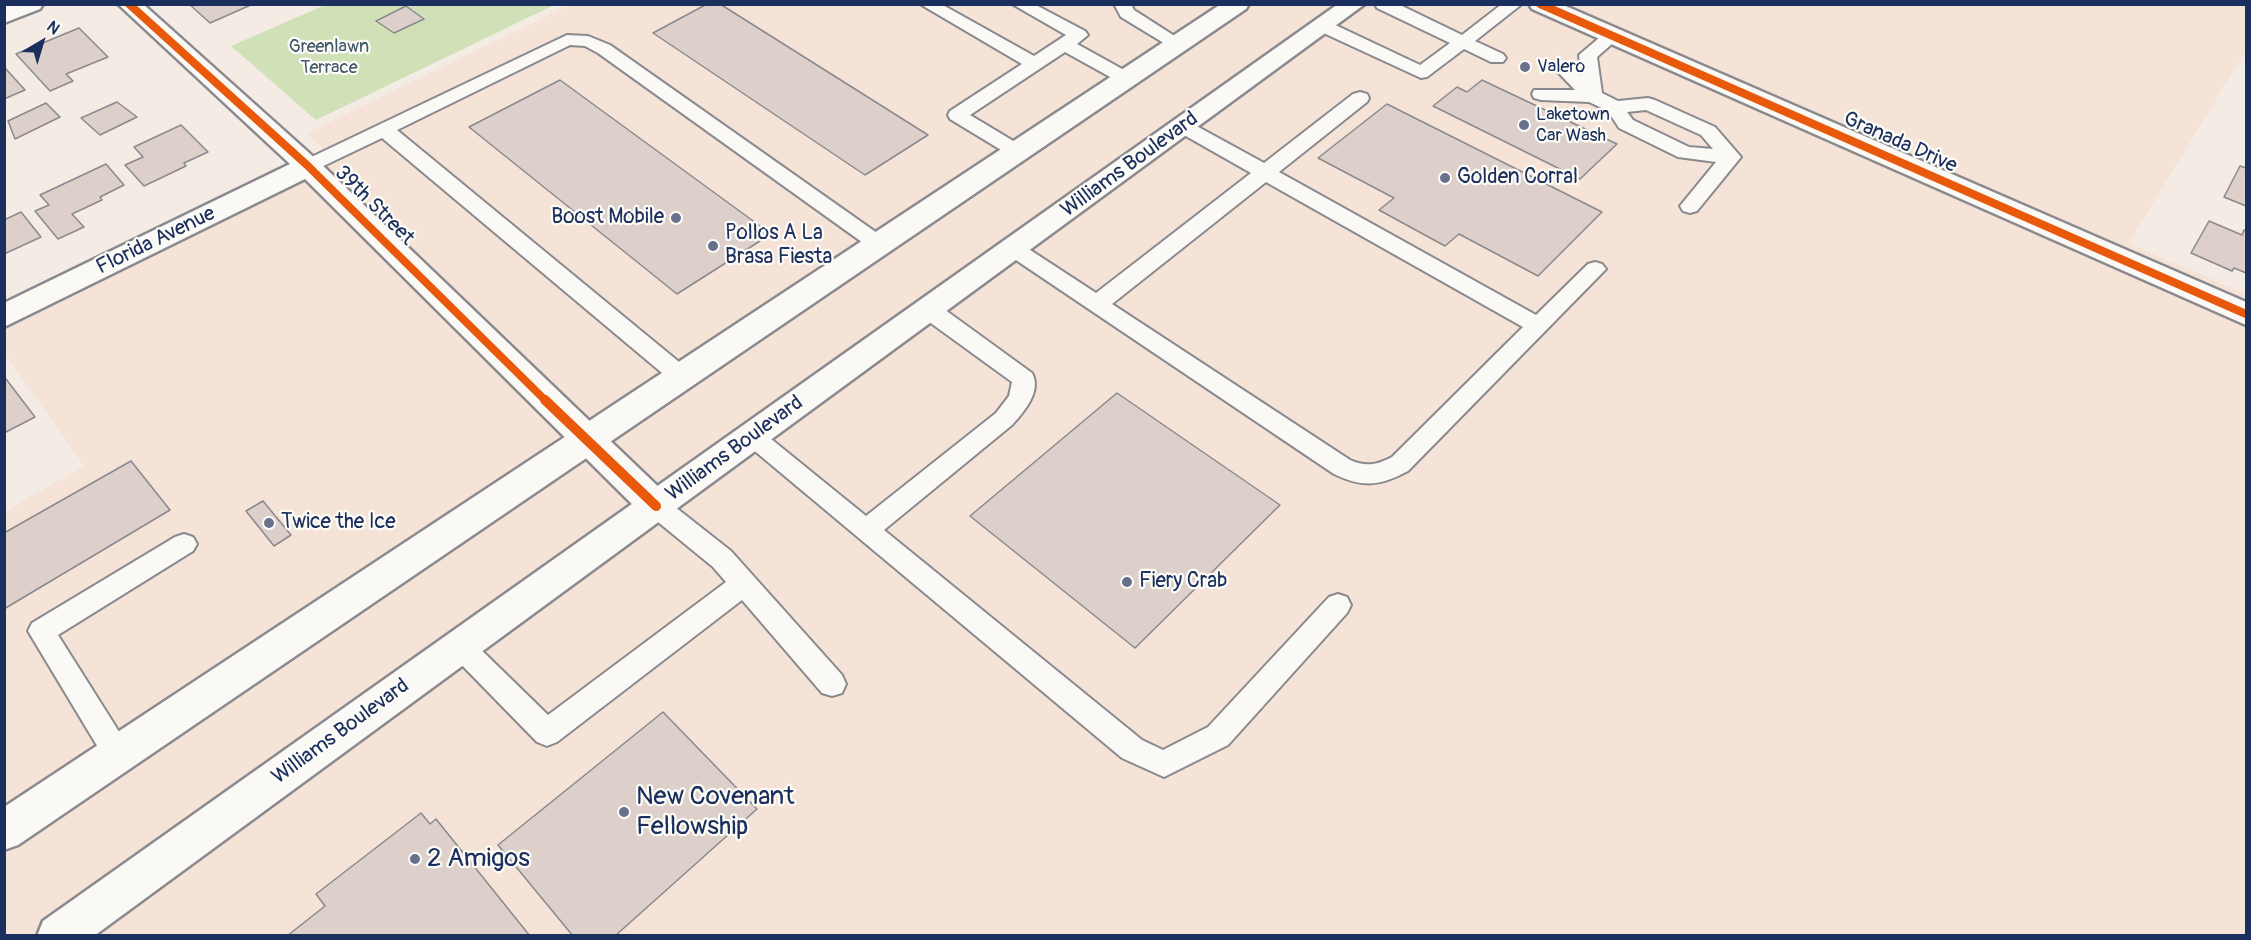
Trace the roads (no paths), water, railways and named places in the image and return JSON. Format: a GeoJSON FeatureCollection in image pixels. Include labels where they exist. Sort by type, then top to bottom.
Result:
{"type":"FeatureCollection","features":[{"type":"Feature","properties":{"kind":"main road"},"geometry":{"type":"LineString","coordinates":[[4,15],[32,4]]}},
{"type":"Feature","properties":{"kind":"main road","name":"39th Street"},"geometry":{"type":"LineString","coordinates":[[129,4],[308,166],[656,506]]}},
{"type":"Feature","properties":{"kind":"main road"},"geometry":{"type":"LineString","coordinates":[[4,831],[1238,4]]}},
{"type":"Feature","properties":{"kind":"main road","name":"Williams Boulevard"},"geometry":{"type":"LineString","coordinates":[[61,935],[1184,127],[1317,22],[1354,4]]}},
{"type":"Feature","properties":{"kind":"main road","name":"Granada Drive"},"geometry":{"type":"LineString","coordinates":[[1540,4],[2247,314]]}},
{"type":"Feature","properties":{"kind":"main road","name":"Florida Avenue"},"geometry":{"type":"LineString","coordinates":[[4,316],[308,166]]}},
{"type":"Feature","properties":{"kind":"lane"},"geometry":{"type":"LineString","coordinates":[[928,4],[1035,64]]}},
{"type":"Feature","properties":{"kind":"lane"},"geometry":{"type":"LineString","coordinates":[[1018,152],[957,115],[1079,35],[1020,4]]}},
{"type":"Feature","properties":{"kind":"lane"},"geometry":{"type":"LineString","coordinates":[[1122,4],[1127,13],[1178,44]]}},
{"type":"Feature","properties":{"kind":"lane"},"geometry":{"type":"LineString","coordinates":[[1383,4],[1497,57],[1465,41]]}},
{"type":"Feature","properties":{"kind":"lane"},"geometry":{"type":"LineString","coordinates":[[1317,22],[1421,74],[1514,4]]}},
{"type":"Feature","properties":{"kind":"lane"},"geometry":{"type":"LineString","coordinates":[[1593,96],[1588,55],[1612,36]]}},
{"type":"Feature","properties":{"kind":"lane"},"geometry":{"type":"LineString","coordinates":[[308,166],[567,40],[588,41],[614,56],[880,245]]}},
{"type":"Feature","properties":{"kind":"lane"},"geometry":{"type":"LineString","coordinates":[[1065,45],[1127,79]]}},
{"type":"Feature","properties":{"kind":"lane"},"geometry":{"type":"LineString","coordinates":[[1593,96],[1552,82],[1593,96],[1615,107],[1626,124],[1685,153],[1731,157]]}},
{"type":"Feature","properties":{"kind":"lane"},"geometry":{"type":"LineString","coordinates":[[1097,304],[1360,98]]}},
{"type":"Feature","properties":{"kind":"lane"},"geometry":{"type":"LineString","coordinates":[[1615,107],[1648,104],[1708,131],[1731,157]]}},
{"type":"Feature","properties":{"kind":"lane"},"geometry":{"type":"LineString","coordinates":[[1184,127],[1539,326]]}},
{"type":"Feature","properties":{"kind":"lane"},"geometry":{"type":"LineString","coordinates":[[383,129],[682,377]]}},
{"type":"Feature","properties":{"kind":"lane"},"geometry":{"type":"LineString","coordinates":[[1690,206],[1731,157]]}},
{"type":"Feature","properties":{"kind":"lane"},"geometry":{"type":"LineString","coordinates":[[1014,249],[1342,467],[1357,475],[1373,476],[1400,464],[1595,269]]}},
{"type":"Feature","properties":{"kind":"lane"},"geometry":{"type":"LineString","coordinates":[[866,530],[1004,419],[1018,403],[1024,391],[1024,379],[929,310]]}},
{"type":"Feature","properties":{"kind":"lane"},"geometry":{"type":"LineString","coordinates":[[752,436],[1132,749],[1164,764],[1218,736],[1338,605]]}},
{"type":"Feature","properties":{"kind":"lane"},"geometry":{"type":"LineString","coordinates":[[656,506],[722,559],[832,684]]}},
{"type":"Feature","properties":{"kind":"lane"},"geometry":{"type":"LineString","coordinates":[[118,755],[40,631],[184,544]]}},
{"type":"Feature","properties":{"kind":"lane"},"geometry":{"type":"LineString","coordinates":[[460,646],[547,733],[744,583]]}},
{"type":"Feature","properties":{"kind":"place","name":"Valero"},"geometry":{"type":"Point","coordinates":[1525,67]}},
{"type":"Feature","properties":{"kind":"place","name":"Laketown Car Wash"},"geometry":{"type":"Point","coordinates":[1524,125]}},
{"type":"Feature","properties":{"kind":"place","name":"Golden Corral"},"geometry":{"type":"Point","coordinates":[1445,178]}},
{"type":"Feature","properties":{"kind":"place","name":"Boost Mobile"},"geometry":{"type":"Point","coordinates":[676,218]}},
{"type":"Feature","properties":{"kind":"place","name":"Pollos A La Brasa Fiesta"},"geometry":{"type":"Point","coordinates":[713,246]}},
{"type":"Feature","properties":{"kind":"place","name":"Twice the Ice"},"geometry":{"type":"Point","coordinates":[269,523]}},
{"type":"Feature","properties":{"kind":"place","name":"Fiery Crab"},"geometry":{"type":"Point","coordinates":[1127,582]}},
{"type":"Feature","properties":{"kind":"place","name":"New Covenant Fellowship"},"geometry":{"type":"Point","coordinates":[624,812]}},
{"type":"Feature","properties":{"kind":"place","name":"2 Amigos"},"geometry":{"type":"Point","coordinates":[415,859]}},
{"type":"Feature","properties":{"kind":"park label","name":"Greenlawn Terrace"},"geometry":{"type":"Point","coordinates":[329,57]}}]}
